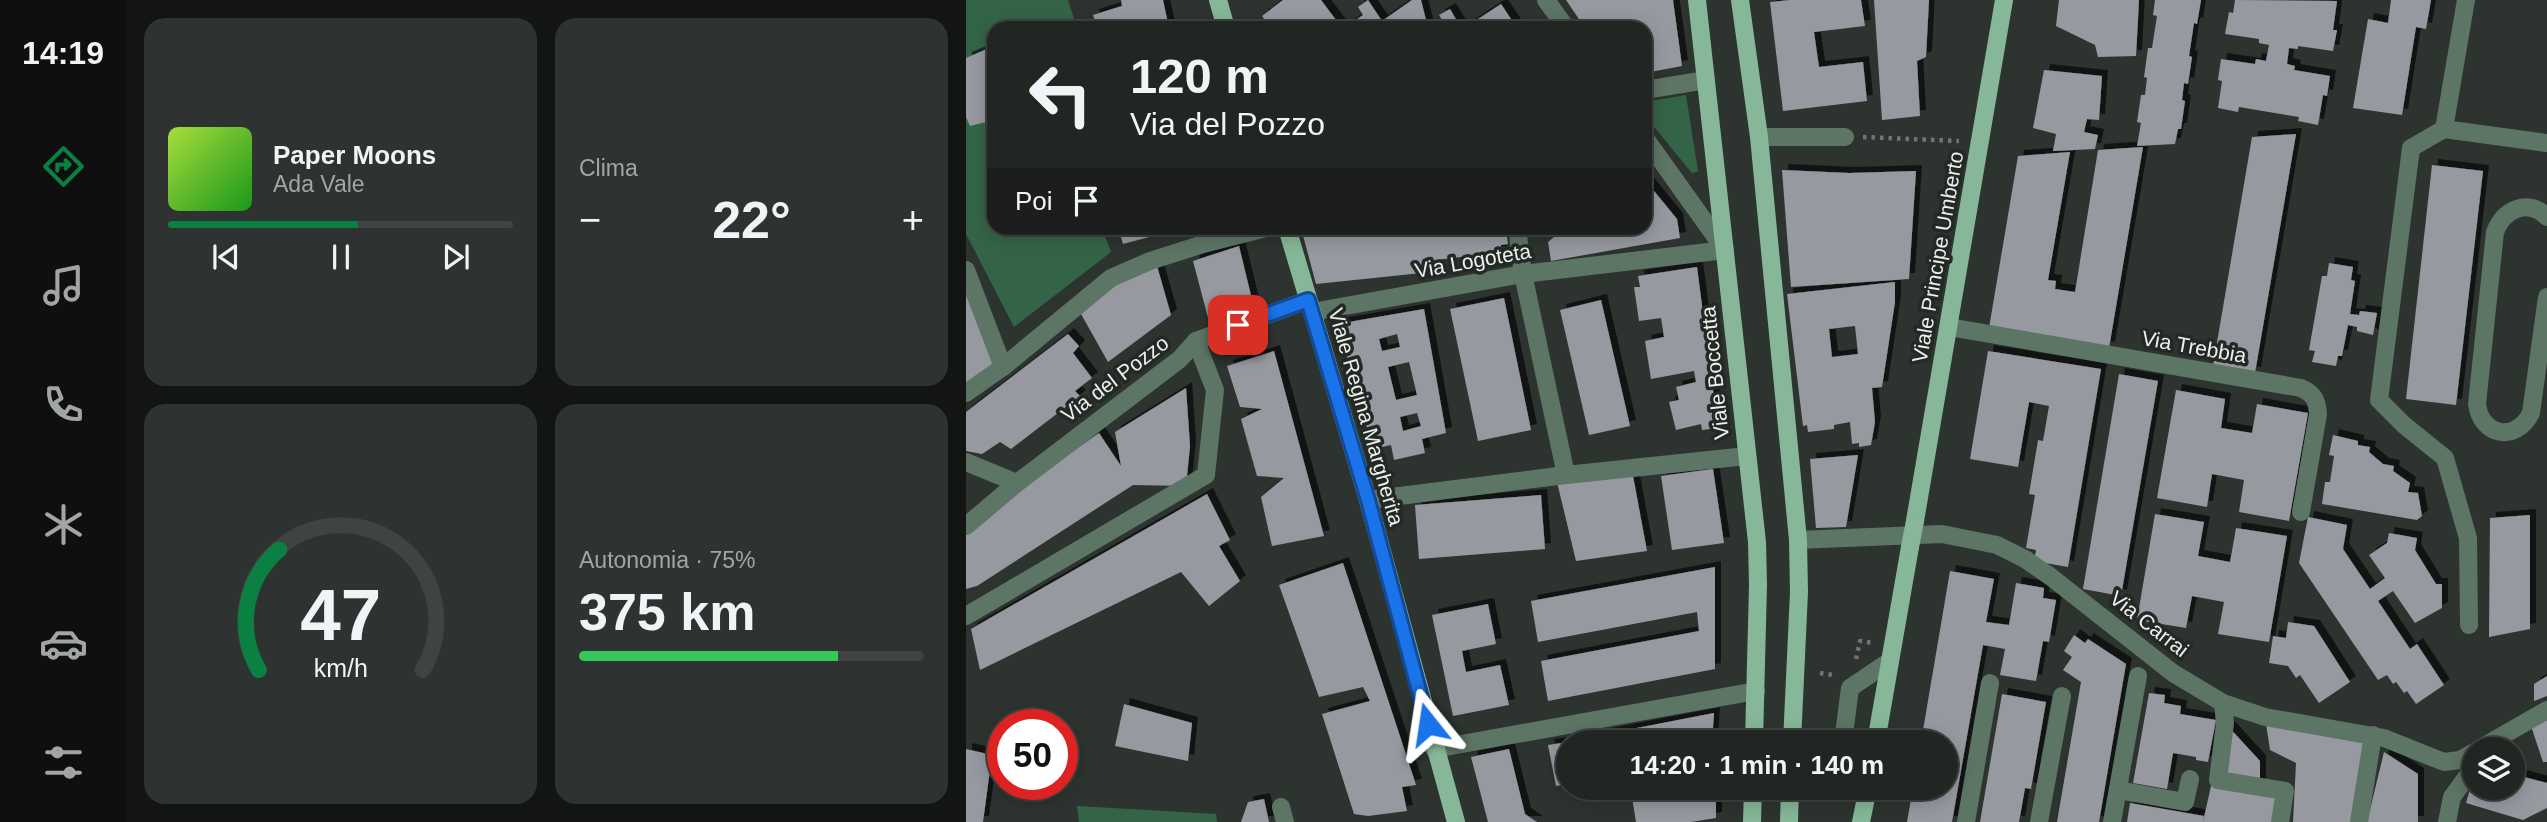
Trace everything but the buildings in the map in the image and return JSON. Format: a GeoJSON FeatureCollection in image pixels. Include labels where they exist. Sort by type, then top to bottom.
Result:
{"type":"FeatureCollection","features":[{"type":"Feature","properties":{"kind":"main road"},"geometry":{"type":"LineString","coordinates":[[1218,0],[1224,21]]}},
{"type":"Feature","properties":{"kind":"main road","name":"Viale Boccetta"},"geometry":{"type":"LineString","coordinates":[[1697,0],[1757,542],[1755,730]]}},
{"type":"Feature","properties":{"kind":"main road"},"geometry":{"type":"LineString","coordinates":[[1740,0],[1759,138],[1798,540],[1799,592],[1793,730]]}},
{"type":"Feature","properties":{"kind":"main road","name":"Viale Principe Umberto"},"geometry":{"type":"LineString","coordinates":[[1890,661],[2004,0]]}},
{"type":"Feature","properties":{"kind":"main road","name":"Viale Regina Margherita"},"geometry":{"type":"LineString","coordinates":[[1289,235],[1368,500],[1455,822]]}},
{"type":"Feature","properties":{"kind":"main road"},"geometry":{"type":"LineString","coordinates":[[1878,730],[1890,661]]}},
{"type":"Feature","properties":{"kind":"main road"},"geometry":{"type":"LineString","coordinates":[[1752,822],[1753,800]]}},
{"type":"Feature","properties":{"kind":"main road"},"geometry":{"type":"LineString","coordinates":[[1788,822],[1789,800]]}},
{"type":"Feature","properties":{"kind":"main road"},"geometry":{"type":"LineString","coordinates":[[1861,822],[1865,800]]}},
{"type":"Feature","properties":{"kind":"street"},"geometry":{"type":"LineString","coordinates":[[1546,0],[1561,21]]}},
{"type":"Feature","properties":{"kind":"street"},"geometry":{"type":"LineString","coordinates":[[2444,129],[2466,0]]}},
{"type":"Feature","properties":{"kind":"street"},"geometry":{"type":"LineString","coordinates":[[1652,89],[1706,80]]}},
{"type":"Feature","properties":{"kind":"street"},"geometry":{"type":"LineString","coordinates":[[2469,625],[2468,538],[2445,458],[2404,425],[2379,400],[2411,148],[2444,129],[2547,143]]}},
{"type":"Feature","properties":{"kind":"street"},"geometry":{"type":"LineString","coordinates":[[1759,138],[1845,137]]}},
{"type":"Feature","properties":{"kind":"street"},"geometry":{"type":"LineString","coordinates":[[1652,148],[1725,250]]}},
{"type":"Feature","properties":{"kind":"street"},"geometry":{"type":"LineString","coordinates":[[2547,217],[2534,208],[2524,207],[2505,215],[2496,232],[2477,404],[2482,420],[2496,431],[2504,432],[2521,427],[2539,414],[2547,297]]}},
{"type":"Feature","properties":{"kind":"street"},"geometry":{"type":"LineString","coordinates":[[966,393],[1111,278],[1150,261],[1238,235]]}},
{"type":"Feature","properties":{"kind":"street"},"geometry":{"type":"LineString","coordinates":[[1518,235],[1523,274],[1566,475]]}},
{"type":"Feature","properties":{"kind":"street","name":"Via Logoteta"},"geometry":{"type":"LineString","coordinates":[[1310,306],[1523,274],[1725,250]]}},
{"type":"Feature","properties":{"kind":"street"},"geometry":{"type":"LineString","coordinates":[[966,270],[1003,366]]}},
{"type":"Feature","properties":{"kind":"street","name":"Via del Pozzo"},"geometry":{"type":"LineString","coordinates":[[966,526],[1017,483],[1180,359],[1196,341],[1310,306]]}},
{"type":"Feature","properties":{"kind":"street","name":"Via Trebbia"},"geometry":{"type":"LineString","coordinates":[[1949,327],[2288,386],[2309,392],[2315,399],[2318,414],[2301,512]]}},
{"type":"Feature","properties":{"kind":"street"},"geometry":{"type":"LineString","coordinates":[[966,617],[1206,475],[1215,390],[1196,341]]}},
{"type":"Feature","properties":{"kind":"street"},"geometry":{"type":"LineString","coordinates":[[1368,500],[1747,456]]}},
{"type":"Feature","properties":{"kind":"street"},"geometry":{"type":"LineString","coordinates":[[966,461],[1017,483]]}},
{"type":"Feature","properties":{"kind":"street","name":"Via Carrai"},"geometry":{"type":"LineString","coordinates":[[1798,540],[1942,534],[1980,541],[2011,551],[2051,577],[2173,673],[2223,703],[2265,718],[2373,735],[2444,762],[2462,758]]}},
{"type":"Feature","properties":{"kind":"street"},"geometry":{"type":"LineString","coordinates":[[1845,730],[1850,688],[1890,661]]}},
{"type":"Feature","properties":{"kind":"street"},"geometry":{"type":"LineString","coordinates":[[2112,822],[2138,676]]}},
{"type":"Feature","properties":{"kind":"street"},"geometry":{"type":"LineString","coordinates":[[1966,822],[1990,683]]}},
{"type":"Feature","properties":{"kind":"street"},"geometry":{"type":"LineString","coordinates":[[1434,749],[1756,691]]}},
{"type":"Feature","properties":{"kind":"street"},"geometry":{"type":"LineString","coordinates":[[2039,822],[2062,696]]}},
{"type":"Feature","properties":{"kind":"street"},"geometry":{"type":"LineString","coordinates":[[2223,703],[2225,723],[2218,780],[2286,791],[2280,822]]}},
{"type":"Feature","properties":{"kind":"street","name":"Via Carrai"},"geometry":{"type":"LineString","coordinates":[[2501,737],[2547,710]]}},
{"type":"Feature","properties":{"kind":"street"},"geometry":{"type":"LineString","coordinates":[[2359,822],[2373,735]]}},
{"type":"Feature","properties":{"kind":"street"},"geometry":{"type":"LineString","coordinates":[[2118,790],[2185,802],[2190,779]]}},
{"type":"Feature","properties":{"kind":"street"},"geometry":{"type":"LineString","coordinates":[[2447,822],[2452,797],[2462,783]]}},
{"type":"Feature","properties":{"kind":"path"},"geometry":{"type":"LineString","coordinates":[[1845,137],[1981,142]]}},
{"type":"Feature","properties":{"kind":"green space"},"geometry":{"type":"Polygon","coordinates":[[[966,0],[1068,0],[1075,21],[987,21],[987,235],[1105,235],[1111,252],[1014,327],[966,234],[966,0]]]}},
{"type":"Feature","properties":{"kind":"green space"},"geometry":{"type":"Polygon","coordinates":[[[1686,95],[1698,171],[1692,173],[1652,124],[1652,101],[1686,95]]]}},
{"type":"Feature","properties":{"kind":"green space"},"geometry":{"type":"Polygon","coordinates":[[[1077,806],[1216,814],[1217,822],[1079,822],[1077,806]]]}},
{"type":"Feature","properties":{"kind":"route"},"geometry":{"type":"LineString","coordinates":[[1238,325],[1308,300],[1368,500],[1428,724]]}}]}
